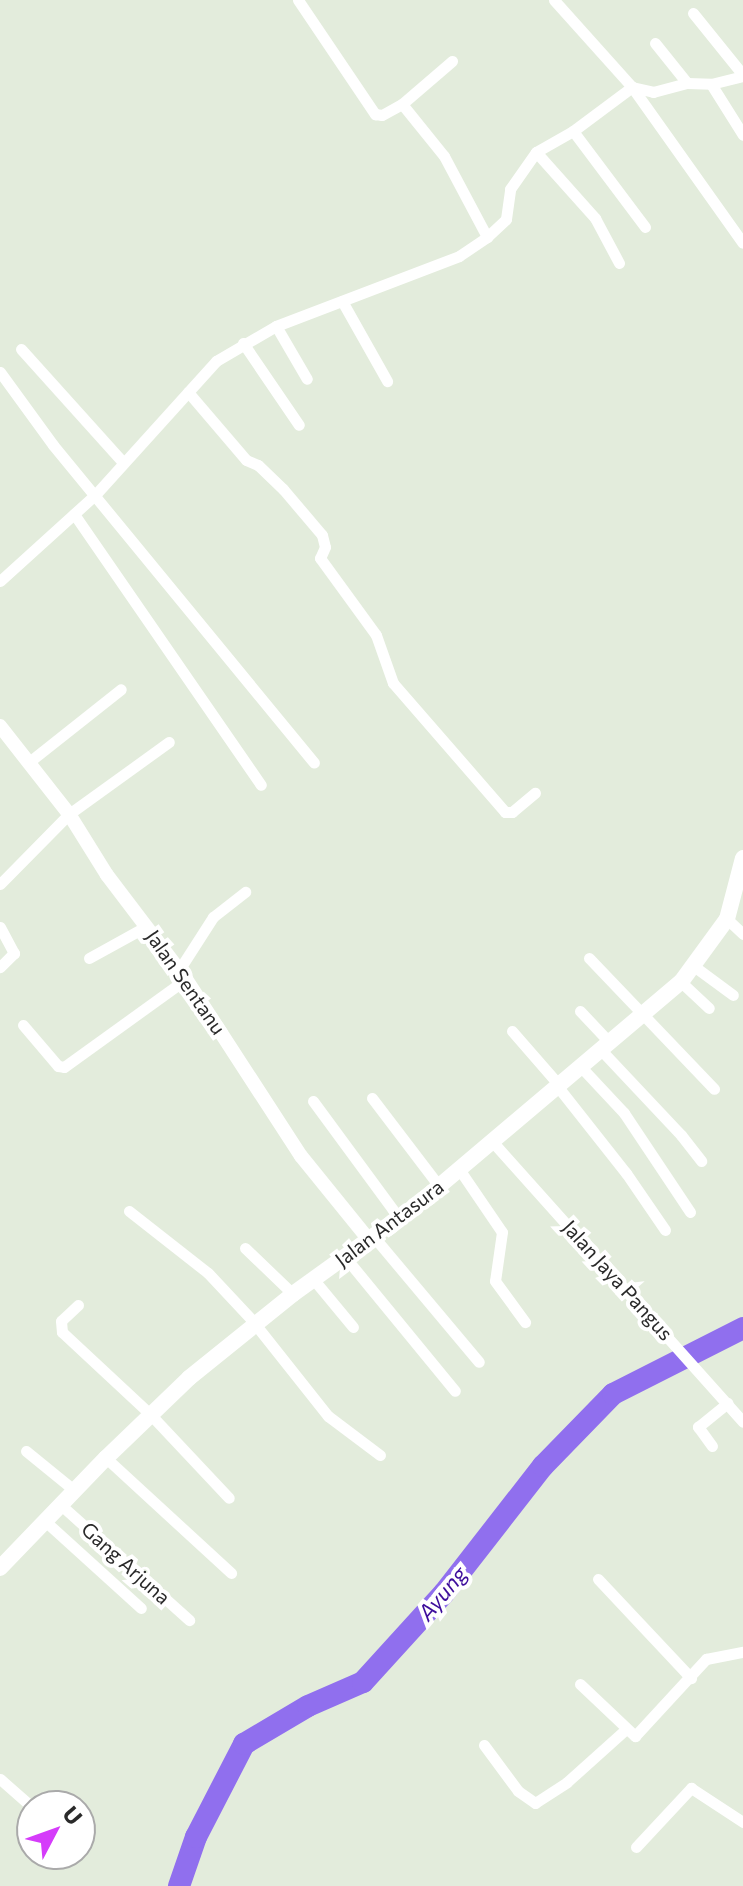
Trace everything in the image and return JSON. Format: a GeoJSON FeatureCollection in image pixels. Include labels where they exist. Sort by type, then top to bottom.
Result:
{"type":"FeatureCollection","features":[{"type":"Feature","properties":{"kind":"main road","name":"Jalan Antasura"},"geometry":{"type":"LineString","coordinates":[[0,1568],[150,1414],[293,1294],[439,1186],[681,982],[695,967],[727,919],[743,858]]}},
{"type":"Feature","properties":{"kind":"street"},"geometry":{"type":"LineString","coordinates":[[298,0],[375,114],[382,115],[402,104],[452,61]]}},
{"type":"Feature","properties":{"kind":"street"},"geometry":{"type":"LineString","coordinates":[[554,0],[632,87],[743,243]]}},
{"type":"Feature","properties":{"kind":"street"},"geometry":{"type":"LineString","coordinates":[[632,87],[653,92],[687,83],[711,84],[743,76],[693,13]]}},
{"type":"Feature","properties":{"kind":"street"},"geometry":{"type":"LineString","coordinates":[[655,43],[687,83]]}},
{"type":"Feature","properties":{"kind":"street"},"geometry":{"type":"LineString","coordinates":[[711,84],[743,135]]}},
{"type":"Feature","properties":{"kind":"street"},"geometry":{"type":"LineString","coordinates":[[0,581],[95,495],[122,461],[216,361],[276,326],[459,256],[506,219],[510,189],[536,152],[573,131],[632,87]]}},
{"type":"Feature","properties":{"kind":"street"},"geometry":{"type":"LineString","coordinates":[[402,104],[444,156],[487,237]]}},
{"type":"Feature","properties":{"kind":"street"},"geometry":{"type":"LineString","coordinates":[[573,131],[645,227]]}},
{"type":"Feature","properties":{"kind":"street"},"geometry":{"type":"LineString","coordinates":[[536,152],[595,218],[619,263]]}},
{"type":"Feature","properties":{"kind":"street"},"geometry":{"type":"LineString","coordinates":[[342,301],[387,381]]}},
{"type":"Feature","properties":{"kind":"street"},"geometry":{"type":"LineString","coordinates":[[276,326],[307,379]]}},
{"type":"Feature","properties":{"kind":"street"},"geometry":{"type":"LineString","coordinates":[[243,343],[299,425]]}},
{"type":"Feature","properties":{"kind":"street"},"geometry":{"type":"LineString","coordinates":[[21,349],[122,461]]}},
{"type":"Feature","properties":{"kind":"street"},"geometry":{"type":"LineString","coordinates":[[0,372],[95,495],[314,763]]}},
{"type":"Feature","properties":{"kind":"street"},"geometry":{"type":"LineString","coordinates":[[188,392],[246,460],[258,465],[283,489],[322,535],[325,541],[320,558],[376,635],[393,683],[502,810],[512,812],[535,793]]}},
{"type":"Feature","properties":{"kind":"street"},"geometry":{"type":"LineString","coordinates":[[74,514],[261,785]]}},
{"type":"Feature","properties":{"kind":"street"},"geometry":{"type":"LineString","coordinates":[[29,762],[121,689]]}},
{"type":"Feature","properties":{"kind":"street","name":"Jalan Sentanu"},"geometry":{"type":"LineString","coordinates":[[0,726],[69,814],[183,975],[301,1156],[372,1238]]}},
{"type":"Feature","properties":{"kind":"street"},"geometry":{"type":"LineString","coordinates":[[0,884],[69,814],[169,742]]}},
{"type":"Feature","properties":{"kind":"street"},"geometry":{"type":"LineString","coordinates":[[23,1025],[58,1066],[64,1067],[183,975],[205,926],[245,892]]}},
{"type":"Feature","properties":{"kind":"street"},"geometry":{"type":"LineString","coordinates":[[727,919],[743,934]]}},
{"type":"Feature","properties":{"kind":"street"},"geometry":{"type":"LineString","coordinates":[[89,958],[147,926]]}},
{"type":"Feature","properties":{"kind":"street"},"geometry":{"type":"LineString","coordinates":[[0,927],[14,953],[0,967]]}},
{"type":"Feature","properties":{"kind":"street"},"geometry":{"type":"LineString","coordinates":[[589,958],[641,1016],[714,1089]]}},
{"type":"Feature","properties":{"kind":"street"},"geometry":{"type":"LineString","coordinates":[[695,967],[733,995]]}},
{"type":"Feature","properties":{"kind":"street"},"geometry":{"type":"LineString","coordinates":[[681,982],[709,1008]]}},
{"type":"Feature","properties":{"kind":"street"},"geometry":{"type":"LineString","coordinates":[[580,1011],[605,1046],[701,1161]]}},
{"type":"Feature","properties":{"kind":"street"},"geometry":{"type":"LineString","coordinates":[[512,1031],[626,1173],[665,1230]]}},
{"type":"Feature","properties":{"kind":"street"},"geometry":{"type":"LineString","coordinates":[[581,1067],[624,1113],[690,1212]]}},
{"type":"Feature","properties":{"kind":"street"},"geometry":{"type":"LineString","coordinates":[[372,1098],[439,1186]]}},
{"type":"Feature","properties":{"kind":"street"},"geometry":{"type":"LineString","coordinates":[[313,1101],[399,1218]]}},
{"type":"Feature","properties":{"kind":"street","name":"Jalan Jaya Pangus"},"geometry":{"type":"LineString","coordinates":[[491,1140],[743,1422]]}},
{"type":"Feature","properties":{"kind":"street"},"geometry":{"type":"LineString","coordinates":[[459,1169],[502,1232],[495,1281],[525,1322]]}},
{"type":"Feature","properties":{"kind":"street"},"geometry":{"type":"LineString","coordinates":[[129,1211],[208,1273],[256,1325],[328,1416],[380,1455]]}},
{"type":"Feature","properties":{"kind":"street"},"geometry":{"type":"LineString","coordinates":[[372,1238],[479,1362]]}},
{"type":"Feature","properties":{"kind":"street"},"geometry":{"type":"LineString","coordinates":[[245,1248],[293,1294]]}},
{"type":"Feature","properties":{"kind":"street"},"geometry":{"type":"LineString","coordinates":[[345,1257],[455,1391]]}},
{"type":"Feature","properties":{"kind":"street"},"geometry":{"type":"LineString","coordinates":[[314,1280],[353,1327]]}},
{"type":"Feature","properties":{"kind":"street"},"geometry":{"type":"LineString","coordinates":[[78,1305],[61,1321],[62,1332],[150,1414],[229,1498]]}},
{"type":"Feature","properties":{"kind":"street"},"geometry":{"type":"LineString","coordinates":[[712,1446],[698,1427],[728,1403]]}},
{"type":"Feature","properties":{"kind":"street"},"geometry":{"type":"LineString","coordinates":[[26,1451],[75,1491]]}},
{"type":"Feature","properties":{"kind":"street"},"geometry":{"type":"LineString","coordinates":[[106,1458],[231,1573]]}},
{"type":"Feature","properties":{"kind":"street","name":"Gang Arjuna"},"geometry":{"type":"LineString","coordinates":[[62,1506],[189,1620]]}},
{"type":"Feature","properties":{"kind":"street"},"geometry":{"type":"LineString","coordinates":[[46,1522],[141,1608]]}},
{"type":"Feature","properties":{"kind":"street"},"geometry":{"type":"LineString","coordinates":[[598,1579],[691,1678]]}},
{"type":"Feature","properties":{"kind":"street"},"geometry":{"type":"LineString","coordinates":[[580,1684],[626,1729],[638,1735],[710,1657],[743,1652]]}},
{"type":"Feature","properties":{"kind":"street"},"geometry":{"type":"LineString","coordinates":[[484,1745],[530,1804],[567,1782],[626,1729]]}},
{"type":"Feature","properties":{"kind":"street"},"geometry":{"type":"LineString","coordinates":[[0,1779],[16,1793]]}},
{"type":"Feature","properties":{"kind":"street"},"geometry":{"type":"LineString","coordinates":[[636,1847],[691,1788],[743,1822]]}},
{"type":"Feature","properties":{"kind":"waterway","name":"Ayung"},"geometry":{"type":"LineString","coordinates":[[179,1886],[196,1837],[244,1744],[308,1706],[363,1682],[444,1593],[543,1466],[613,1394],[743,1328]]}}]}
